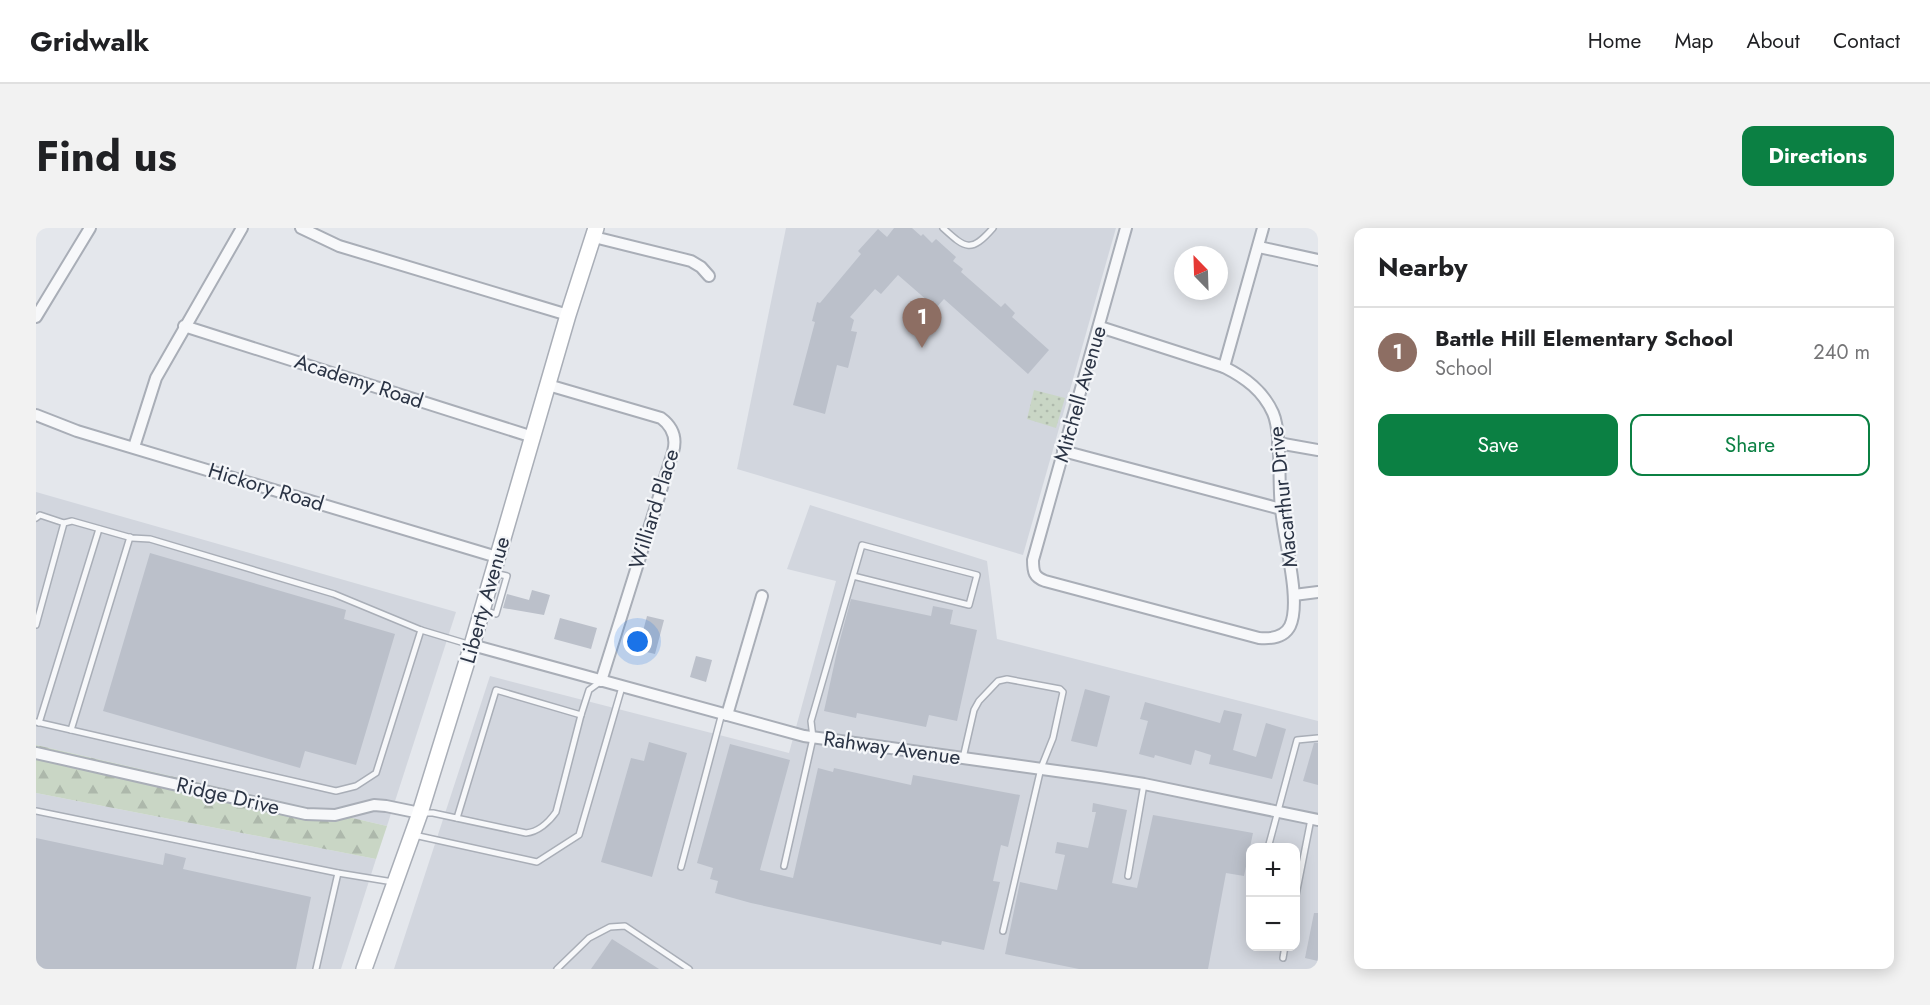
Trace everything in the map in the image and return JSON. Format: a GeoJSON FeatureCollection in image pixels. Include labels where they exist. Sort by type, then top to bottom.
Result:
{"type":"FeatureCollection","features":[{"type":"Feature","properties":{"kind":"street"},"geometry":{"type":"LineString","coordinates":[[36,318],[90,228]]}},
{"type":"Feature","properties":{"kind":"street"},"geometry":{"type":"LineString","coordinates":[[134,447],[156,378],[242,228]]}},
{"type":"Feature","properties":{"kind":"street"},"geometry":{"type":"LineString","coordinates":[[301,228],[339,246],[568,315]]}},
{"type":"Feature","properties":{"kind":"street","name":"Mitchell Avenue"},"geometry":{"type":"LineString","coordinates":[[1126,228],[1033,560],[1033,570],[1037,578],[1045,581],[1259,638],[1270,639],[1284,634]]}},
{"type":"Feature","properties":{"kind":"street"},"geometry":{"type":"LineString","coordinates":[[1224,367],[1263,228]]}},
{"type":"Feature","properties":{"kind":"street"},"geometry":{"type":"LineString","coordinates":[[595,232],[691,261],[709,276]]}},
{"type":"Feature","properties":{"kind":"street","name":"Liberty Avenue"},"geometry":{"type":"LineString","coordinates":[[364,969],[420,813],[472,645],[568,315],[595,232]]}},
{"type":"Feature","properties":{"kind":"street"},"geometry":{"type":"LineString","coordinates":[[1259,247],[1318,260]]}},
{"type":"Feature","properties":{"kind":"street","name":"Academy Road"},"geometry":{"type":"LineString","coordinates":[[184,326],[534,436]]}},
{"type":"Feature","properties":{"kind":"street","name":"Macarthur Drive"},"geometry":{"type":"LineString","coordinates":[[1100,327],[1224,367],[1248,380],[1261,393],[1275,416],[1281,509],[1294,595],[1291,625],[1284,634]]}},
{"type":"Feature","properties":{"kind":"street","name":"Williard Place"},"geometry":{"type":"LineString","coordinates":[[548,385],[661,418],[674,435],[673,452],[601,681]]}},
{"type":"Feature","properties":{"kind":"street","name":"Hickory Road"},"geometry":{"type":"LineString","coordinates":[[36,415],[77,431],[134,447],[495,565]]}},
{"type":"Feature","properties":{"kind":"street"},"geometry":{"type":"LineString","coordinates":[[1278,443],[1318,450]]}},
{"type":"Feature","properties":{"kind":"street"},"geometry":{"type":"LineString","coordinates":[[1063,451],[1281,509]]}},
{"type":"Feature","properties":{"kind":"street"},"geometry":{"type":"LineString","coordinates":[[1294,595],[1318,592]]}},
{"type":"Feature","properties":{"kind":"street"},"geometry":{"type":"LineString","coordinates":[[724,714],[762,596]]}},
{"type":"Feature","properties":{"kind":"street","name":"Rahway Avenue"},"geometry":{"type":"LineString","coordinates":[[472,645],[813,738],[1144,784],[1315,820]]}},
{"type":"Feature","properties":{"kind":"street","name":"Ridge Drive"},"geometry":{"type":"LineString","coordinates":[[36,753],[306,814],[335,815],[374,805],[420,813]]}},
{"type":"Feature","properties":{"kind":"lane"},"geometry":{"type":"LineString","coordinates":[[943,228],[960,244],[967,246],[977,244],[993,228]]}},
{"type":"Feature","properties":{"kind":"lane"},"geometry":{"type":"LineString","coordinates":[[38,516],[64,523],[72,521],[130,537],[150,539],[334,594],[421,630],[472,645]]}},
{"type":"Feature","properties":{"kind":"lane"},"geometry":{"type":"LineString","coordinates":[[36,625],[64,523]]}},
{"type":"Feature","properties":{"kind":"lane"},"geometry":{"type":"LineString","coordinates":[[99,530],[38,722],[336,791],[356,786],[376,773],[421,630]]}},
{"type":"Feature","properties":{"kind":"lane"},"geometry":{"type":"LineString","coordinates":[[71,730],[130,537]]}},
{"type":"Feature","properties":{"kind":"lane"},"geometry":{"type":"LineString","coordinates":[[784,866],[813,738],[811,721],[853,576],[862,545],[977,575],[969,605],[853,576]]}},
{"type":"Feature","properties":{"kind":"lane"},"geometry":{"type":"LineString","coordinates":[[963,758],[974,710],[979,701],[998,681],[1006,679],[1060,689],[1063,692],[1053,738],[1041,768],[1004,931]]}},
{"type":"Feature","properties":{"kind":"lane"},"geometry":{"type":"LineString","coordinates":[[420,813],[433,813],[526,833],[534,832],[551,819],[556,812],[589,690],[601,681]]}},
{"type":"Feature","properties":{"kind":"lane"},"geometry":{"type":"LineString","coordinates":[[412,834],[537,862],[579,835],[622,687]]}},
{"type":"Feature","properties":{"kind":"lane"},"geometry":{"type":"LineString","coordinates":[[457,818],[496,690],[581,715]]}},
{"type":"Feature","properties":{"kind":"lane"},"geometry":{"type":"LineString","coordinates":[[681,867],[724,714]]}},
{"type":"Feature","properties":{"kind":"lane"},"geometry":{"type":"LineString","coordinates":[[1269,843],[1297,740],[1318,738]]}},
{"type":"Feature","properties":{"kind":"lane"},"geometry":{"type":"LineString","coordinates":[[1128,876],[1144,784]]}},
{"type":"Feature","properties":{"kind":"lane"},"geometry":{"type":"LineString","coordinates":[[36,811],[338,873],[395,882]]}},
{"type":"Feature","properties":{"kind":"lane"},"geometry":{"type":"LineString","coordinates":[[1300,879],[1315,820]]}},
{"type":"Feature","properties":{"kind":"lane"},"geometry":{"type":"LineString","coordinates":[[316,969],[338,873]]}},
{"type":"Feature","properties":{"kind":"lane"},"geometry":{"type":"LineString","coordinates":[[558,969],[590,938],[610,927],[625,926],[689,969]]}},
{"type":"Feature","properties":{"kind":"lane"},"geometry":{"type":"LineString","coordinates":[[1283,958],[1284,951]]}},
{"type":"Feature","properties":{"kind":"shaded area"},"geometry":{"type":"Polygon","coordinates":[[[786,228],[1116,228],[1023,555],[737,469],[786,228]]]}},
{"type":"Feature","properties":{"kind":"shaded area"},"geometry":{"type":"Polygon","coordinates":[[[36,492],[456,612],[387,826],[36,745],[36,492]]]}},
{"type":"Feature","properties":{"kind":"shaded area"},"geometry":{"type":"Polygon","coordinates":[[[810,505],[987,561],[997,639],[1318,721],[1318,969],[394,969],[490,676],[789,753],[836,581],[787,569],[810,505]]]}},
{"type":"Feature","properties":{"kind":"shaded area"},"geometry":{"type":"Polygon","coordinates":[[[36,793],[376,859],[341,969],[36,969],[36,793]]]}},
{"type":"Feature","properties":{"kind":"green space"},"geometry":{"type":"Polygon","coordinates":[[[1034,390],[1065,398],[1056,428],[1027,419],[1034,390]]]}},
{"type":"Feature","properties":{"kind":"green space"},"geometry":{"type":"Polygon","coordinates":[[[36,745],[387,826],[376,859],[36,793],[36,745]]]}},
{"type":"Feature","properties":{"kind":"building"},"geometry":{"type":"Polygon","coordinates":[[[894,228],[912,228],[932,243],[936,239],[956,257],[953,261],[963,269],[961,272],[1001,307],[1005,303],[1015,313],[1012,317],[1049,350],[1028,374],[944,299],[936,308],[898,275],[881,294],[875,289],[850,317],[854,320],[851,331],[857,332],[848,368],[837,365],[825,414],[793,405],[815,322],[812,321],[817,302],[820,303],[861,254],[858,251],[878,229],[887,237],[894,228]]]}},
{"type":"Feature","properties":{"kind":"building"},"geometry":{"type":"Polygon","coordinates":[[[150,553],[346,610],[344,619],[395,634],[356,765],[305,751],[300,768],[103,711],[150,553]]]}},
{"type":"Feature","properties":{"kind":"building"},"geometry":{"type":"Polygon","coordinates":[[[532,590],[550,595],[544,615],[503,608],[507,594],[529,600],[532,590]]]}},
{"type":"Feature","properties":{"kind":"building"},"geometry":{"type":"Polygon","coordinates":[[[851,599],[931,616],[933,606],[953,610],[950,624],[977,630],[957,721],[929,715],[926,727],[857,713],[856,718],[824,711],[851,599]]]}},
{"type":"Feature","properties":{"kind":"building"},"geometry":{"type":"Polygon","coordinates":[[[647,616],[664,620],[655,654],[638,650],[647,616]]]}},
{"type":"Feature","properties":{"kind":"building"},"geometry":{"type":"Polygon","coordinates":[[[560,618],[597,628],[591,649],[554,639],[560,618]]]}},
{"type":"Feature","properties":{"kind":"building"},"geometry":{"type":"Polygon","coordinates":[[[696,656],[712,660],[706,682],[690,677],[696,656]]]}},
{"type":"Feature","properties":{"kind":"building"},"geometry":{"type":"Polygon","coordinates":[[[1085,689],[1110,696],[1097,747],[1071,741],[1085,689]]]}},
{"type":"Feature","properties":{"kind":"building"},"geometry":{"type":"Polygon","coordinates":[[[1145,702],[1220,723],[1224,710],[1242,714],[1233,750],[1256,757],[1266,723],[1286,729],[1272,779],[1209,764],[1211,755],[1195,750],[1191,765],[1155,755],[1154,758],[1139,754],[1148,721],[1140,719],[1145,702]]]}},
{"type":"Feature","properties":{"kind":"building"},"geometry":{"type":"Polygon","coordinates":[[[649,742],[687,753],[652,877],[601,862],[631,758],[644,761],[649,742]]]}},
{"type":"Feature","properties":{"kind":"building"},"geometry":{"type":"Polygon","coordinates":[[[1314,743],[1318,743],[1318,785],[1303,781],[1314,743]]]}},
{"type":"Feature","properties":{"kind":"building"},"geometry":{"type":"Polygon","coordinates":[[[730,744],[790,760],[760,870],[793,878],[818,768],[833,772],[834,768],[911,785],[913,775],[1020,795],[1008,847],[1001,845],[993,881],[1000,882],[984,950],[942,941],[941,945],[715,893],[718,881],[710,879],[713,868],[697,863],[730,744]]]}},
{"type":"Feature","properties":{"kind":"building"},"geometry":{"type":"Polygon","coordinates":[[[1093,803],[1127,810],[1112,883],[1137,888],[1153,815],[1253,833],[1251,843],[1246,843],[1244,876],[1226,873],[1208,969],[1079,969],[1005,954],[1020,882],[1057,890],[1065,855],[1055,853],[1057,842],[1088,848],[1096,812],[1092,812],[1093,803]]]}},
{"type":"Feature","properties":{"kind":"building"},"geometry":{"type":"Polygon","coordinates":[[[36,838],[163,865],[165,853],[186,858],[183,869],[311,897],[296,969],[36,969],[36,838]]]}},
{"type":"Feature","properties":{"kind":"building"},"geometry":{"type":"Polygon","coordinates":[[[1314,913],[1318,913],[1318,961],[1305,958],[1314,913]]]}},
{"type":"Feature","properties":{"kind":"building"},"geometry":{"type":"Polygon","coordinates":[[[612,939],[659,969],[591,969],[612,939]]]}},
{"type":"Feature","properties":{"kind":"place","name":"Battle Hill Elementary School"},"geometry":{"type":"Point","coordinates":[922,348]}}]}
